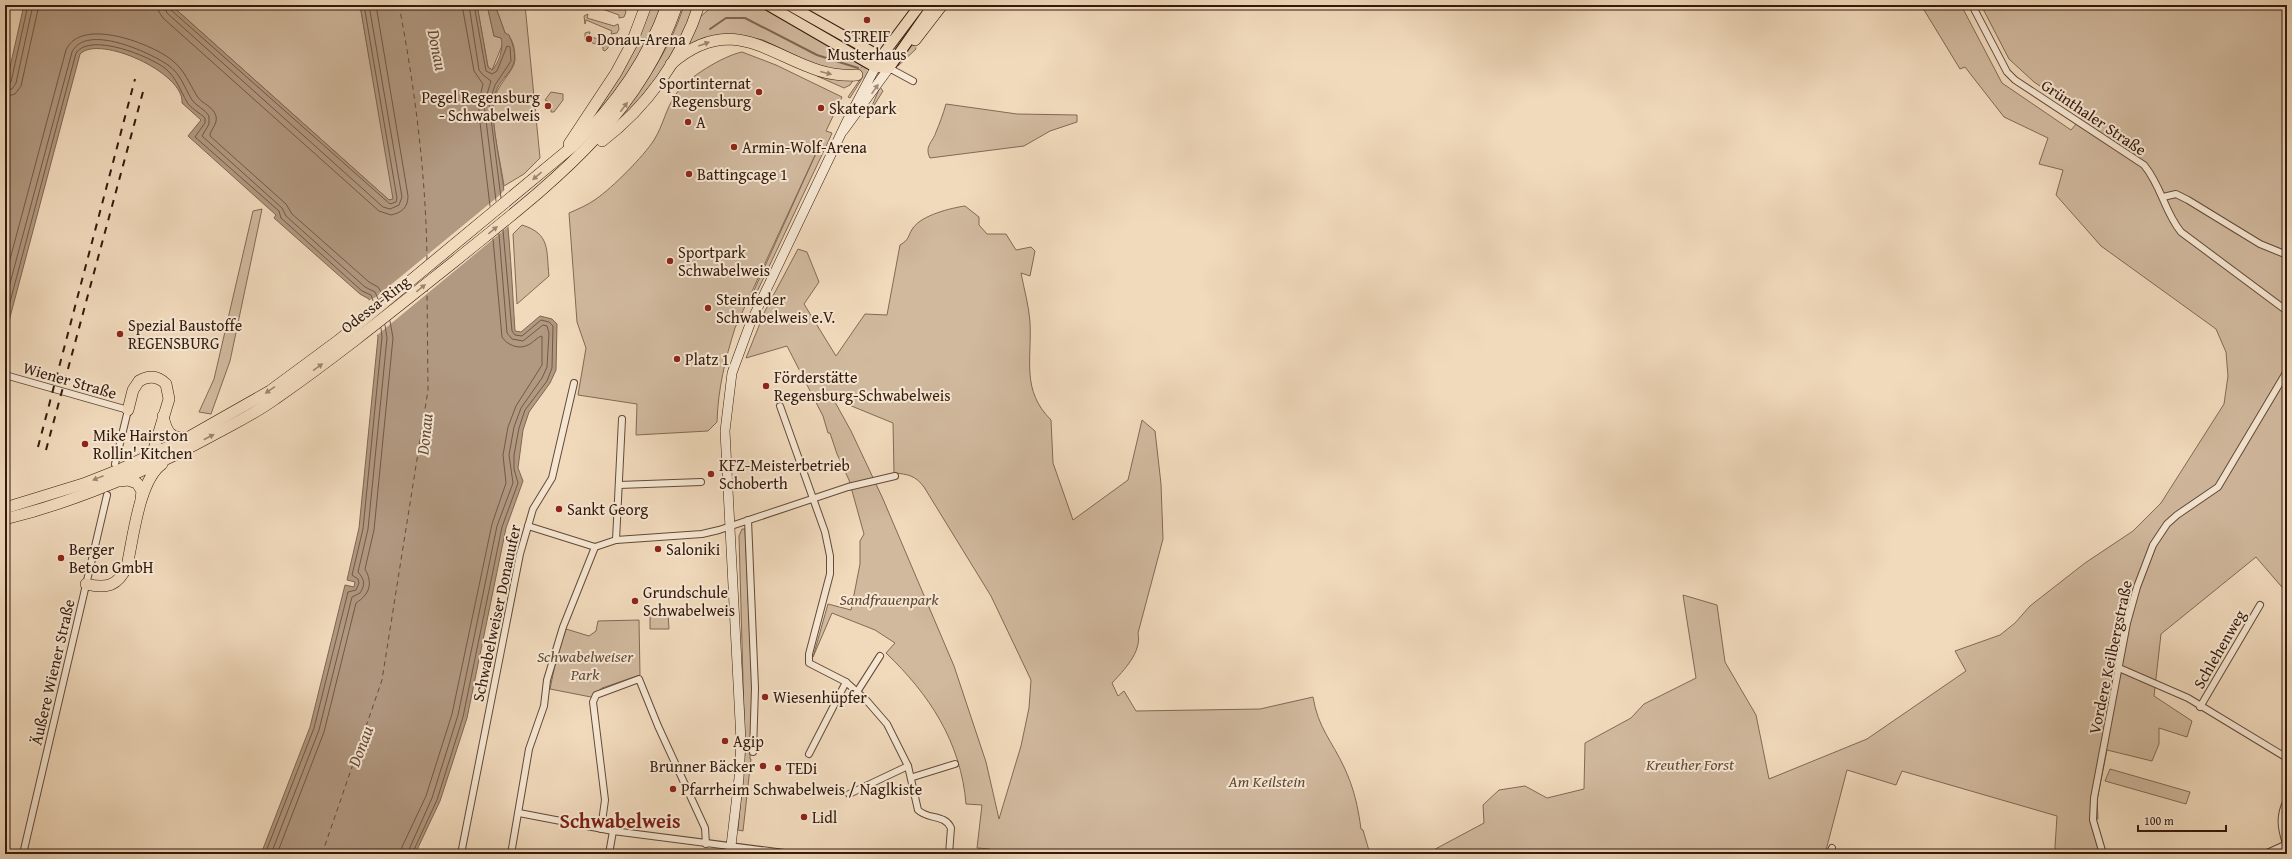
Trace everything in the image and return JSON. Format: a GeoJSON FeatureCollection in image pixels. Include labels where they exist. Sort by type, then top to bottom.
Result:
{"type":"FeatureCollection","features":[{"type":"Feature","properties":{"kind":"highway"},"geometry":{"type":"LineString","coordinates":[[564,153],[616,73],[631,44],[646,5]]}},
{"type":"Feature","properties":{"kind":"highway","name":"Odessa-Ring"},"geometry":{"type":"LineString","coordinates":[[40,504],[183,439],[270,391],[322,353],[564,153],[602,116],[628,82],[649,46],[667,5]]}},
{"type":"Feature","properties":{"kind":"highway","name":"Odessa-Ring"},"geometry":{"type":"LineString","coordinates":[[5,519],[17,510],[117,481],[175,456],[274,400],[390,314],[512,215],[579,157],[613,121],[639,86],[664,40],[678,5]]}},
{"type":"Feature","properties":{"kind":"highway"},"geometry":{"type":"LineString","coordinates":[[579,157],[604,140],[626,120],[653,89],[671,64],[695,17],[699,5]]}},
{"type":"Feature","properties":{"kind":"highway"},"geometry":{"type":"LineString","coordinates":[[695,17],[708,5]]}},
{"type":"Feature","properties":{"kind":"highway"},"geometry":{"type":"LineString","coordinates":[[915,40],[942,5]]}},
{"type":"Feature","properties":{"kind":"highway"},"geometry":{"type":"LineString","coordinates":[[671,64],[683,54],[704,44],[735,39],[759,42],[819,71],[841,76],[857,75]]}},
{"type":"Feature","properties":{"kind":"highway"},"geometry":{"type":"LineString","coordinates":[[128,410],[136,384],[143,378],[152,376],[162,380],[168,390],[169,398],[154,448],[146,457]]}},
{"type":"Feature","properties":{"kind":"highway"},"geometry":{"type":"LineString","coordinates":[[163,415],[168,431],[175,437],[183,439]]}},
{"type":"Feature","properties":{"kind":"highway"},"geometry":{"type":"LineString","coordinates":[[86,584],[106,587],[112,585],[123,575],[127,566],[141,504],[149,480],[154,472],[175,456]]}},
{"type":"Feature","properties":{"kind":"highway"},"geometry":{"type":"LineString","coordinates":[[117,481],[128,480],[137,483],[142,491],[141,504]]}},
{"type":"Feature","properties":{"kind":"highway","name":"Odessa-Ring"},"geometry":{"type":"LineString","coordinates":[[5,508],[17,510]]}},
{"type":"Feature","properties":{"kind":"main road"},"geometry":{"type":"LineString","coordinates":[[768,5],[875,67],[889,68]]}},
{"type":"Feature","properties":{"kind":"main road"},"geometry":{"type":"LineString","coordinates":[[789,5],[881,57],[889,68]]}},
{"type":"Feature","properties":{"kind":"main road"},"geometry":{"type":"LineString","coordinates":[[730,850],[740,755],[731,526],[725,431],[730,390],[736,359],[750,324],[875,67],[920,5]]}},
{"type":"Feature","properties":{"kind":"main road"},"geometry":{"type":"LineString","coordinates":[[843,132],[933,5]]}},
{"type":"Feature","properties":{"kind":"street","name":"Grünthaler Straße"},"geometry":{"type":"LineString","coordinates":[[1972,5],[2007,72],[2015,80],[2144,165],[2155,179],[2163,196]]}},
{"type":"Feature","properties":{"kind":"street"},"geometry":{"type":"LineString","coordinates":[[889,68],[913,80]]}},
{"type":"Feature","properties":{"kind":"street"},"geometry":{"type":"LineString","coordinates":[[2287,255],[2260,244],[2176,194],[2163,196],[2173,222],[2181,232],[2287,311]]}},
{"type":"Feature","properties":{"kind":"street","name":"Vordere Keilbergstraße"},"geometry":{"type":"LineString","coordinates":[[2103,854],[2093,820],[2094,798],[2136,587],[2153,545],[2167,524],[2177,515],[2218,487],[2287,372]]}},
{"type":"Feature","properties":{"kind":"street","name":"Wiener Straße"},"geometry":{"type":"LineString","coordinates":[[5,375],[128,410]]}},
{"type":"Feature","properties":{"kind":"street","name":"Schwabelweiser Donauufer"},"geometry":{"type":"LineString","coordinates":[[461,854],[514,583],[533,509],[552,478],[574,383]]}},
{"type":"Feature","properties":{"kind":"street"},"geometry":{"type":"LineString","coordinates":[[780,406],[827,539],[831,565],[828,583],[808,658],[813,667],[846,682],[887,724],[912,777],[918,810],[927,816],[944,819],[951,828],[949,854]]}},
{"type":"Feature","properties":{"kind":"street"},"geometry":{"type":"LineString","coordinates":[[115,464],[128,410]]}},
{"type":"Feature","properties":{"kind":"street"},"geometry":{"type":"LineString","coordinates":[[616,540],[622,419]]}},
{"type":"Feature","properties":{"kind":"street"},"geometry":{"type":"LineString","coordinates":[[528,526],[595,547],[616,540],[702,534],[731,526],[848,487],[896,476]]}},
{"type":"Feature","properties":{"kind":"street"},"geometry":{"type":"LineString","coordinates":[[619,485],[701,482]]}},
{"type":"Feature","properties":{"kind":"street","name":"Äußere Wiener Straße"},"geometry":{"type":"LineString","coordinates":[[23,854],[107,495]]}},
{"type":"Feature","properties":{"kind":"street"},"geometry":{"type":"LineString","coordinates":[[748,520],[755,673],[753,752]]}},
{"type":"Feature","properties":{"kind":"street"},"geometry":{"type":"LineString","coordinates":[[510,854],[519,813],[529,749],[544,706],[546,680],[563,628],[595,547]]}},
{"type":"Feature","properties":{"kind":"street","name":"Schlehenweg"},"geometry":{"type":"LineString","coordinates":[[2200,707],[2260,605]]}},
{"type":"Feature","properties":{"kind":"street"},"geometry":{"type":"LineString","coordinates":[[857,692],[880,656]]}},
{"type":"Feature","properties":{"kind":"street"},"geometry":{"type":"LineString","coordinates":[[2119,668],[2166,687],[2287,758]]}},
{"type":"Feature","properties":{"kind":"street"},"geometry":{"type":"LineString","coordinates":[[601,829],[605,800],[593,702],[596,695],[601,692],[639,679],[658,726],[705,828],[706,844]]}},
{"type":"Feature","properties":{"kind":"street"},"geometry":{"type":"LineString","coordinates":[[809,754],[846,682]]}},
{"type":"Feature","properties":{"kind":"street"},"geometry":{"type":"LineString","coordinates":[[912,777],[955,764]]}},
{"type":"Feature","properties":{"kind":"street"},"geometry":{"type":"LineString","coordinates":[[849,794],[908,766]]}},
{"type":"Feature","properties":{"kind":"street"},"geometry":{"type":"LineString","coordinates":[[2265,854],[2287,844],[2281,826],[2282,810],[2287,800]]}},
{"type":"Feature","properties":{"kind":"street"},"geometry":{"type":"LineString","coordinates":[[519,813],[613,831],[706,844],[730,850],[744,847],[792,854]]}},
{"type":"Feature","properties":{"kind":"street"},"geometry":{"type":"LineString","coordinates":[[609,854],[613,831]]}},
{"type":"Feature","properties":{"kind":"street"},"geometry":{"type":"LineString","coordinates":[[743,854],[744,847]]}},
{"type":"Feature","properties":{"kind":"green space"},"geometry":{"type":"Polygon","coordinates":[[[171,5],[360,5],[394,199],[389,200],[171,5]]]}},
{"type":"Feature","properties":{"kind":"green space"},"geometry":{"type":"Polygon","coordinates":[[[477,5],[487,5],[494,36],[502,38],[503,43],[492,70],[488,67],[477,5]]]}},
{"type":"Feature","properties":{"kind":"green space"},"geometry":{"type":"Polygon","coordinates":[[[495,5],[525,5],[540,158],[524,174],[504,186],[495,133],[493,103],[497,91],[512,69],[515,56],[512,41],[505,33],[495,5]]]}},
{"type":"Feature","properties":{"kind":"green space"},"geometry":{"type":"Polygon","coordinates":[[[591,5],[603,5],[621,10],[623,6],[626,12],[624,17],[619,18],[619,15],[591,5]]]}},
{"type":"Feature","properties":{"kind":"green space"},"geometry":{"type":"Polygon","coordinates":[[[650,5],[661,5],[652,33],[627,77],[584,132],[617,81],[650,5]]]}},
{"type":"Feature","properties":{"kind":"green space"},"geometry":{"type":"Polygon","coordinates":[[[684,5],[697,5],[684,36],[649,90],[603,137],[650,75],[670,41],[684,5]]]}},
{"type":"Feature","properties":{"kind":"green space"},"geometry":{"type":"Polygon","coordinates":[[[714,5],[758,5],[863,66],[859,71],[824,69],[763,40],[744,36],[680,55],[700,17],[714,5]]]}},
{"type":"Feature","properties":{"kind":"green space"},"geometry":{"type":"Polygon","coordinates":[[[774,5],[779,5],[869,54],[868,56],[774,5]]]}},
{"type":"Feature","properties":{"kind":"green space","name":"Kreuther Forst"},"geometry":{"type":"Polygon","coordinates":[[[1921,5],[1961,5],[2002,83],[2071,130],[2084,115],[2034,82],[2009,59],[1981,5],[2287,5],[2287,593],[2256,557],[2161,634],[2154,696],[2192,721],[2187,737],[2159,728],[2159,744],[2152,761],[2107,750],[2097,800],[2098,819],[2092,818],[2101,854],[2057,854],[2055,847],[2057,816],[1902,771],[1896,785],[1847,770],[1825,854],[1426,854],[1484,823],[1483,805],[1499,790],[1525,786],[1547,798],[1584,789],[1585,743],[1631,718],[1644,704],[1696,678],[1683,595],[1717,605],[1725,662],[1756,715],[1769,779],[1867,739],[1966,671],[1955,651],[2000,635],[2015,623],[2030,606],[2085,563],[2133,531],[2161,503],[2224,404],[2228,376],[2226,352],[2216,329],[2101,246],[2056,195],[2063,170],[2039,164],[2048,138],[2004,117],[1965,67],[1960,69],[1921,5]]]}},
{"type":"Feature","properties":{"kind":"green space"},"geometry":{"type":"Polygon","coordinates":[[[588,14],[587,18],[614,26],[618,24],[619,29],[617,33],[611,34],[612,31],[586,20],[585,24],[584,16],[588,14]]]}},
{"type":"Feature","properties":{"kind":"green space"},"geometry":{"type":"Polygon","coordinates":[[[590,32],[589,36],[606,42],[607,39],[609,40],[608,48],[605,51],[603,50],[603,47],[585,40],[585,33],[590,32]]]}},
{"type":"Feature","properties":{"kind":"green space"},"geometry":{"type":"Polygon","coordinates":[[[914,38],[916,49],[898,66],[899,59],[914,38]]]}},
{"type":"Feature","properties":{"kind":"green space","name":"Sportpark Schwabelweis"},"geometry":{"type":"Polygon","coordinates":[[[742,52],[776,65],[842,97],[826,131],[832,133],[829,140],[755,296],[751,297],[823,138],[735,328],[723,375],[717,422],[708,431],[636,435],[637,404],[578,395],[586,348],[577,322],[569,213],[583,207],[603,194],[635,163],[654,140],[673,99],[682,87],[706,68],[734,54],[742,52]]]}},
{"type":"Feature","properties":{"kind":"green space"},"geometry":{"type":"Polygon","coordinates":[[[817,76],[835,79],[854,79],[850,85],[844,88],[817,76]]]}},
{"type":"Feature","properties":{"kind":"green space"},"geometry":{"type":"Polygon","coordinates":[[[863,77],[850,98],[848,97],[861,78],[863,77]]]}},
{"type":"Feature","properties":{"kind":"green space"},"geometry":{"type":"Polygon","coordinates":[[[880,87],[883,91],[873,107],[872,106],[880,87]]]}},
{"type":"Feature","properties":{"kind":"green space"},"geometry":{"type":"Polygon","coordinates":[[[551,92],[563,94],[563,100],[554,112],[551,112],[551,103],[545,100],[551,92]]]}},
{"type":"Feature","properties":{"kind":"green space"},"geometry":{"type":"Polygon","coordinates":[[[946,104],[1017,114],[1077,115],[1077,122],[1050,131],[1024,146],[930,158],[928,154],[928,147],[935,135],[946,104]]]}},
{"type":"Feature","properties":{"kind":"green space"},"geometry":{"type":"Polygon","coordinates":[[[965,206],[979,217],[979,225],[987,234],[1006,234],[1016,250],[1031,247],[1035,251],[1030,276],[1021,273],[1028,304],[1030,322],[1030,374],[1035,397],[1051,420],[1053,463],[1073,520],[1128,480],[1142,420],[1155,431],[1161,484],[1163,539],[1138,633],[1139,640],[1135,654],[1112,683],[1118,696],[1124,691],[1136,711],[1260,709],[1313,697],[1318,717],[1344,767],[1353,790],[1361,829],[1363,830],[1370,854],[990,854],[990,849],[977,848],[982,805],[966,804],[963,781],[957,760],[950,740],[940,721],[929,702],[916,685],[886,653],[895,643],[875,630],[832,613],[813,657],[828,604],[851,610],[860,564],[860,541],[864,534],[849,480],[837,454],[830,433],[828,433],[823,416],[787,346],[746,358],[765,311],[798,249],[807,252],[819,282],[804,304],[836,356],[865,314],[887,315],[900,245],[907,239],[917,223],[945,210],[965,206]],[[830,393],[851,431],[883,499],[954,666],[986,762],[999,819],[1021,746],[1029,708],[1031,680],[991,596],[924,487],[918,480],[911,476],[894,473],[893,423],[849,405],[830,393]]]}},
{"type":"Feature","properties":{"kind":"green space"},"geometry":{"type":"Polygon","coordinates":[[[262,209],[230,361],[211,414],[199,412],[214,379],[253,211],[262,209]]]}},
{"type":"Feature","properties":{"kind":"green space"},"geometry":{"type":"Polygon","coordinates":[[[522,225],[538,233],[542,238],[547,251],[549,276],[517,304],[513,234],[522,225]]]}},
{"type":"Feature","properties":{"kind":"green space"},"geometry":{"type":"Polygon","coordinates":[[[742,529],[745,529],[752,687],[751,759],[743,831],[738,830],[745,751],[739,536],[742,529]]]}},
{"type":"Feature","properties":{"kind":"green space"},"geometry":{"type":"Polygon","coordinates":[[[668,614],[669,629],[650,629],[650,615],[668,614]]]}},
{"type":"Feature","properties":{"kind":"green space","name":"Schwabelweiser Park"},"geometry":{"type":"Polygon","coordinates":[[[639,620],[640,675],[602,688],[591,697],[550,689],[557,655],[566,629],[589,636],[596,631],[598,621],[639,620]]]}},
{"type":"Feature","properties":{"kind":"green space"},"geometry":{"type":"Polygon","coordinates":[[[2110,769],[2190,792],[2186,804],[2105,781],[2110,769]]]}},
{"type":"Feature","properties":{"kind":"water","name":"Donau"},"geometry":{"type":"Polygon","coordinates":[[[24,5],[171,5],[389,200],[393,199],[360,5],[477,5],[488,67],[492,70],[500,55],[502,42],[501,38],[494,36],[487,5],[495,5],[505,33],[509,35],[514,48],[515,58],[513,66],[495,93],[493,113],[508,226],[515,331],[521,332],[540,316],[552,319],[557,324],[556,370],[550,383],[529,412],[523,430],[518,468],[523,481],[506,528],[467,718],[440,801],[415,854],[261,854],[310,727],[345,585],[354,587],[355,582],[347,580],[359,528],[378,337],[369,299],[360,294],[274,218],[276,215],[188,136],[201,120],[182,103],[179,91],[170,80],[156,69],[121,53],[104,49],[90,49],[80,54],[5,336],[5,89],[24,5]]]}},
{"type":"Feature","properties":{"kind":"pier"},"geometry":{"type":"Polygon","coordinates":[[[506,188],[509,226],[376,336],[368,301],[376,297],[500,195],[506,188]]]}},
{"type":"Feature","properties":{"kind":"waterway"},"geometry":{"type":"LineString","coordinates":[[710,29],[726,18],[745,18],[817,55],[858,68]]}},
{"type":"Feature","properties":{"kind":"ferry route"},"geometry":{"type":"LineString","coordinates":[[399,5],[419,132],[427,260]]}},
{"type":"Feature","properties":{"kind":"ferry route"},"geometry":{"type":"LineString","coordinates":[[322,854],[382,680],[428,390],[427,290]]}},
{"type":"Feature","properties":{"kind":"tunnel"},"geometry":{"type":"LineString","coordinates":[[898,59],[915,40]]}},
{"type":"Feature","properties":{"kind":"tunnel"},"geometry":{"type":"LineString","coordinates":[[857,75],[881,68]]}},
{"type":"Feature","properties":{"kind":"railway"},"geometry":{"type":"LineString","coordinates":[[38,447],[135,79]]}},
{"type":"Feature","properties":{"kind":"railway"},"geometry":{"type":"LineString","coordinates":[[46,450],[144,88]]}},
{"type":"Feature","properties":{"kind":"place","name":"STREIF Musterhaus"},"geometry":{"type":"Point","coordinates":[867,20]}},
{"type":"Feature","properties":{"kind":"place","name":"Donau-Arena"},"geometry":{"type":"Point","coordinates":[589,39]}},
{"type":"Feature","properties":{"kind":"place","name":"Sportinternat Regensburg"},"geometry":{"type":"Point","coordinates":[759,92]}},
{"type":"Feature","properties":{"kind":"place","name":"Pegel Regensburg - Schwabelweis"},"geometry":{"type":"Point","coordinates":[548,106]}},
{"type":"Feature","properties":{"kind":"place","name":"Skatepark"},"geometry":{"type":"Point","coordinates":[821,108]}},
{"type":"Feature","properties":{"kind":"place","name":"A"},"geometry":{"type":"Point","coordinates":[688,122]}},
{"type":"Feature","properties":{"kind":"place","name":"Armin-Wolf-Arena"},"geometry":{"type":"Point","coordinates":[734,147]}},
{"type":"Feature","properties":{"kind":"place","name":"Battingcage 1"},"geometry":{"type":"Point","coordinates":[689,174]}},
{"type":"Feature","properties":{"kind":"place","name":"Sportpark Schwabelweis"},"geometry":{"type":"Point","coordinates":[670,261]}},
{"type":"Feature","properties":{"kind":"place","name":"Steinfeder Schwabelweis e.V."},"geometry":{"type":"Point","coordinates":[708,308]}},
{"type":"Feature","properties":{"kind":"place","name":"Spezial Baustoffe REGENSBURG"},"geometry":{"type":"Point","coordinates":[120,334]}},
{"type":"Feature","properties":{"kind":"place","name":"Platz 1"},"geometry":{"type":"Point","coordinates":[677,359]}},
{"type":"Feature","properties":{"kind":"place","name":"Förderstätte Regensburg-Schwabelweis"},"geometry":{"type":"Point","coordinates":[766,386]}},
{"type":"Feature","properties":{"kind":"place","name":"Mike Hairston Rollin' Kitchen"},"geometry":{"type":"Point","coordinates":[85,444]}},
{"type":"Feature","properties":{"kind":"place","name":"KFZ-Meisterbetrieb Schoberth"},"geometry":{"type":"Point","coordinates":[711,474]}},
{"type":"Feature","properties":{"kind":"place","name":"Sankt Georg"},"geometry":{"type":"Point","coordinates":[559,509]}},
{"type":"Feature","properties":{"kind":"place","name":"Saloniki"},"geometry":{"type":"Point","coordinates":[658,549]}},
{"type":"Feature","properties":{"kind":"place","name":"Berger Beton GmbH"},"geometry":{"type":"Point","coordinates":[61,558]}},
{"type":"Feature","properties":{"kind":"place","name":"Grundschule Schwabelweis"},"geometry":{"type":"Point","coordinates":[635,601]}},
{"type":"Feature","properties":{"kind":"place","name":"Wiesenhüpfer"},"geometry":{"type":"Point","coordinates":[765,697]}},
{"type":"Feature","properties":{"kind":"place","name":"Agip"},"geometry":{"type":"Point","coordinates":[725,741]}},
{"type":"Feature","properties":{"kind":"place","name":"Brunner Bäcker"},"geometry":{"type":"Point","coordinates":[763,766]}},
{"type":"Feature","properties":{"kind":"place","name":"TEDi"},"geometry":{"type":"Point","coordinates":[778,768]}},
{"type":"Feature","properties":{"kind":"place","name":"Pfarrheim Schwabelweis / Naglkiste"},"geometry":{"type":"Point","coordinates":[673,789]}},
{"type":"Feature","properties":{"kind":"place","name":"Lidl"},"geometry":{"type":"Point","coordinates":[804,817]}},
{"type":"Feature","properties":{"kind":"district","name":"Schwabelweis"},"geometry":{"type":"Point","coordinates":[620,820]}},
{"type":"Feature","properties":{"kind":"park label","name":"Sandfrauenpark"},"geometry":{"type":"Point","coordinates":[889,599]}},
{"type":"Feature","properties":{"kind":"park label","name":"Am Keilstein"},"geometry":{"type":"Point","coordinates":[1267,781]}}]}
